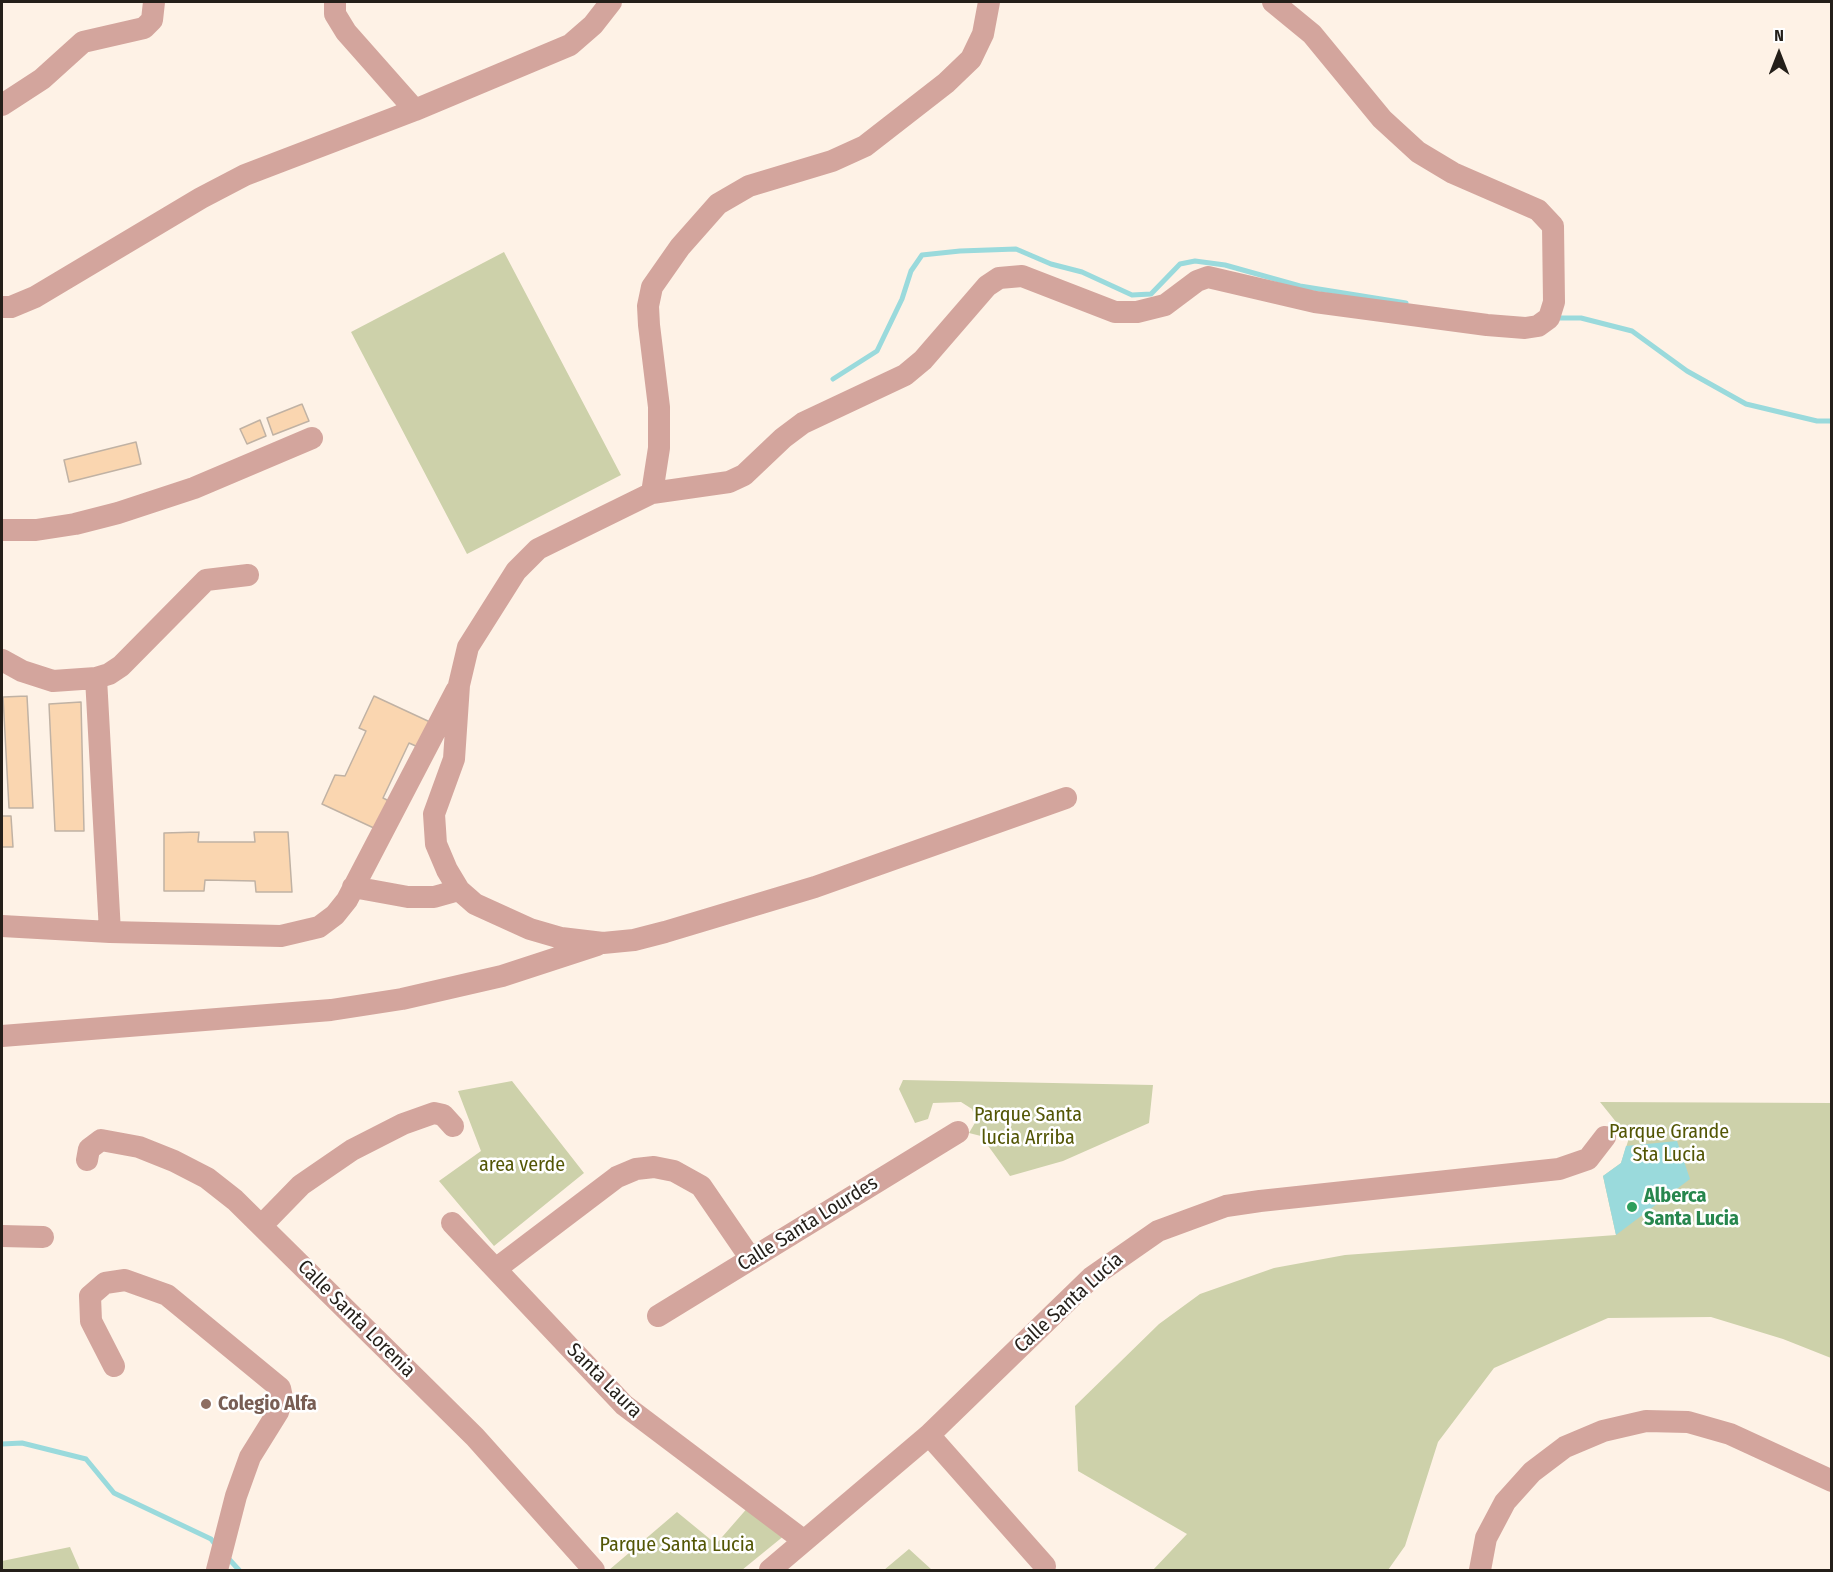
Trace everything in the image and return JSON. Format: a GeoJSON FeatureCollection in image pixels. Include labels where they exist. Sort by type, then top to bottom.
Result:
{"type":"FeatureCollection","features":[{"type":"Feature","properties":{"kind":"street"},"geometry":{"type":"LineString","coordinates":[[2,105],[42,79],[83,42],[144,28],[152,20],[154,2]]}},
{"type":"Feature","properties":{"kind":"street"},"geometry":{"type":"LineString","coordinates":[[335,2],[335,14],[346,32],[415,110]]}},
{"type":"Feature","properties":{"kind":"street"},"geometry":{"type":"LineString","coordinates":[[2,307],[11,307],[35,297],[201,198],[245,175],[415,110],[570,45],[593,25],[611,2]]}},
{"type":"Feature","properties":{"kind":"street"},"geometry":{"type":"LineString","coordinates":[[652,493],[659,448],[659,407],[648,316],[652,287],[680,247],[718,204],[749,186],[832,161],[865,146],[946,83],[971,59],[983,34],[989,2]]}},
{"type":"Feature","properties":{"kind":"street"},"geometry":{"type":"LineString","coordinates":[[1066,798],[815,887],[665,932],[634,940],[603,943],[561,938],[530,929],[475,904],[459,890],[447,870],[436,844],[434,814],[454,759],[459,685],[468,647],[516,570],[538,549],[652,493],[729,482],[744,475],[783,438],[803,423],[905,375],[923,360],[987,286],[999,278],[1022,276],[1115,312],[1137,312],[1165,305],[1197,281],[1208,277],[1315,302],[1487,325],[1525,328],[1538,326],[1549,318],[1554,302],[1553,226],[1538,210],[1453,173],[1418,152],[1382,120],[1312,34],[1272,2]]}},
{"type":"Feature","properties":{"kind":"street"},"geometry":{"type":"LineString","coordinates":[[2,530],[36,530],[118,513],[194,489],[312,438]]}},
{"type":"Feature","properties":{"kind":"street"},"geometry":{"type":"LineString","coordinates":[[2,660],[22,671],[53,681],[96,678],[109,674],[121,666],[206,580],[248,575]]}},
{"type":"Feature","properties":{"kind":"street"},"geometry":{"type":"LineString","coordinates":[[96,678],[110,932]]}},
{"type":"Feature","properties":{"kind":"street"},"geometry":{"type":"LineString","coordinates":[[2,926],[110,932],[281,936],[300,934],[319,927],[335,915],[353,887],[459,685]]}},
{"type":"Feature","properties":{"kind":"street"},"geometry":{"type":"LineString","coordinates":[[353,887],[408,897],[434,897],[459,890]]}},
{"type":"Feature","properties":{"kind":"street"},"geometry":{"type":"LineString","coordinates":[[2,1036],[253,1018],[372,1003],[502,976],[603,943]]}},
{"type":"Feature","properties":{"kind":"street"},"geometry":{"type":"LineString","coordinates":[[262,1225],[301,1185],[352,1150],[403,1124],[434,1113],[443,1115],[453,1126]]}},
{"type":"Feature","properties":{"kind":"street","name":"Calle Santa Lourdes"},"geometry":{"type":"LineString","coordinates":[[658,1316],[958,1132]]}},
{"type":"Feature","properties":{"kind":"street","name":"Calle Santa Lucía"},"geometry":{"type":"LineString","coordinates":[[770,1570],[929,1435],[1092,1277],[1158,1231],[1226,1206],[1559,1169],[1588,1160],[1605,1137]]}},
{"type":"Feature","properties":{"kind":"street","name":"Calle Santa Lorenia"},"geometry":{"type":"LineString","coordinates":[[87,1160],[89,1149],[101,1140],[139,1147],[174,1161],[207,1179],[262,1225],[475,1437],[594,1570]]}},
{"type":"Feature","properties":{"kind":"street"},"geometry":{"type":"LineString","coordinates":[[498,1268],[617,1176],[636,1169],[654,1167],[681,1174],[701,1186],[750,1259]]}},
{"type":"Feature","properties":{"kind":"street","name":"Santa Laura"},"geometry":{"type":"LineString","coordinates":[[452,1223],[498,1268],[624,1405],[803,1540]]}},
{"type":"Feature","properties":{"kind":"street"},"geometry":{"type":"LineString","coordinates":[[2,1236],[43,1237]]}},
{"type":"Feature","properties":{"kind":"street"},"geometry":{"type":"LineString","coordinates":[[114,1366],[91,1321],[90,1296],[105,1283],[125,1280],[167,1295],[280,1388],[282,1398],[278,1412],[250,1457],[236,1496],[217,1570]]}},
{"type":"Feature","properties":{"kind":"street"},"geometry":{"type":"LineString","coordinates":[[1480,1570],[1486,1538],[1505,1502],[1532,1472],[1565,1447],[1603,1431],[1646,1421],[1688,1422],[1730,1434],[1832,1481]]}},
{"type":"Feature","properties":{"kind":"street"},"geometry":{"type":"LineString","coordinates":[[929,1435],[1045,1566]]}},
{"type":"Feature","properties":{"kind":"green space"},"geometry":{"type":"Polygon","coordinates":[[[504,252],[621,475],[467,554],[351,332],[504,252]]]}},
{"type":"Feature","properties":{"kind":"green space","name":"Parque Santa lucia Arriba"},"geometry":{"type":"Polygon","coordinates":[[[903,1080],[1153,1085],[1149,1123],[1063,1161],[1010,1176],[981,1136],[969,1133],[976,1121],[972,1109],[961,1102],[933,1103],[928,1119],[915,1123],[899,1089],[903,1080]]]}},
{"type":"Feature","properties":{"kind":"green space","name":"area verde"},"geometry":{"type":"Polygon","coordinates":[[[512,1081],[584,1173],[494,1246],[439,1181],[481,1151],[458,1091],[512,1081]]]}},
{"type":"Feature","properties":{"kind":"green space","name":"Parque Grande Sta Lucia"},"geometry":{"type":"Polygon","coordinates":[[[1600,1102],[1831,1103],[1831,1358],[1783,1339],[1711,1317],[1608,1318],[1494,1368],[1438,1442],[1405,1546],[1388,1570],[1153,1570],[1187,1534],[1078,1471],[1075,1406],[1159,1324],[1200,1294],[1274,1268],[1345,1255],[1616,1235],[1603,1176],[1621,1163],[1629,1138],[1600,1102]]]}},
{"type":"Feature","properties":{"kind":"green space","name":"Parque Santa Lucia"},"geometry":{"type":"Polygon","coordinates":[[[750,1505],[785,1535],[742,1570],[609,1570],[677,1512],[716,1544],[750,1505]]]}},
{"type":"Feature","properties":{"kind":"green space"},"geometry":{"type":"Polygon","coordinates":[[[70,1547],[80,1570],[2,1570],[2,1561],[70,1547]]]}},
{"type":"Feature","properties":{"kind":"green space"},"geometry":{"type":"Polygon","coordinates":[[[909,1549],[932,1570],[884,1570],[909,1549]]]}},
{"type":"Feature","properties":{"kind":"water","name":"Alberca Santa Lucia"},"geometry":{"type":"Polygon","coordinates":[[[1677,1141],[1690,1179],[1616,1235],[1603,1176],[1621,1163],[1626,1146],[1677,1141]]]}},
{"type":"Feature","properties":{"kind":"building"},"geometry":{"type":"Polygon","coordinates":[[[302,404],[309,421],[273,435],[267,418],[302,404]]]}},
{"type":"Feature","properties":{"kind":"building"},"geometry":{"type":"Polygon","coordinates":[[[260,420],[266,436],[247,444],[240,429],[260,420]]]}},
{"type":"Feature","properties":{"kind":"building"},"geometry":{"type":"Polygon","coordinates":[[[136,442],[141,464],[69,482],[64,460],[136,442]]]}},
{"type":"Feature","properties":{"kind":"building"},"geometry":{"type":"Polygon","coordinates":[[[27,696],[33,808],[9,808],[3,697],[27,696]]]}},
{"type":"Feature","properties":{"kind":"building"},"geometry":{"type":"Polygon","coordinates":[[[374,696],[430,722],[418,747],[409,743],[383,798],[389,801],[376,829],[322,804],[335,775],[345,776],[366,731],[359,728],[374,696]]]}},
{"type":"Feature","properties":{"kind":"building"},"geometry":{"type":"Polygon","coordinates":[[[81,702],[84,831],[55,831],[49,704],[81,702]]]}},
{"type":"Feature","properties":{"kind":"building"},"geometry":{"type":"Polygon","coordinates":[[[2,816],[11,816],[13,847],[2,847],[2,816]]]}},
{"type":"Feature","properties":{"kind":"building"},"geometry":{"type":"Polygon","coordinates":[[[199,832],[198,842],[255,842],[254,832],[288,832],[292,892],[256,892],[255,881],[205,880],[204,891],[164,891],[164,833],[199,832]]]}},
{"type":"Feature","properties":{"kind":"waterway"},"geometry":{"type":"LineString","coordinates":[[833,379],[877,351],[902,299],[911,271],[922,255],[1016,249],[1051,264],[1082,272],[1132,295],[1151,294],[1180,264],[1195,261],[1225,265],[1300,286],[1406,303]]}},
{"type":"Feature","properties":{"kind":"waterway"},"geometry":{"type":"LineString","coordinates":[[1555,318],[1581,318],[1632,331],[1687,371],[1746,404],[1817,421],[1832,421]]}},
{"type":"Feature","properties":{"kind":"waterway"},"geometry":{"type":"LineString","coordinates":[[2,1444],[22,1443],[86,1459],[114,1493],[211,1539],[217,1547]]}},
{"type":"Feature","properties":{"kind":"waterway"},"geometry":{"type":"LineString","coordinates":[[228,1558],[239,1570]]}},
{"type":"Feature","properties":{"kind":"place","name":"Alberca Santa Lucia"},"geometry":{"type":"Point","coordinates":[1632,1207]}},
{"type":"Feature","properties":{"kind":"place","name":"Colegio Alfa"},"geometry":{"type":"Point","coordinates":[206,1404]}}]}
